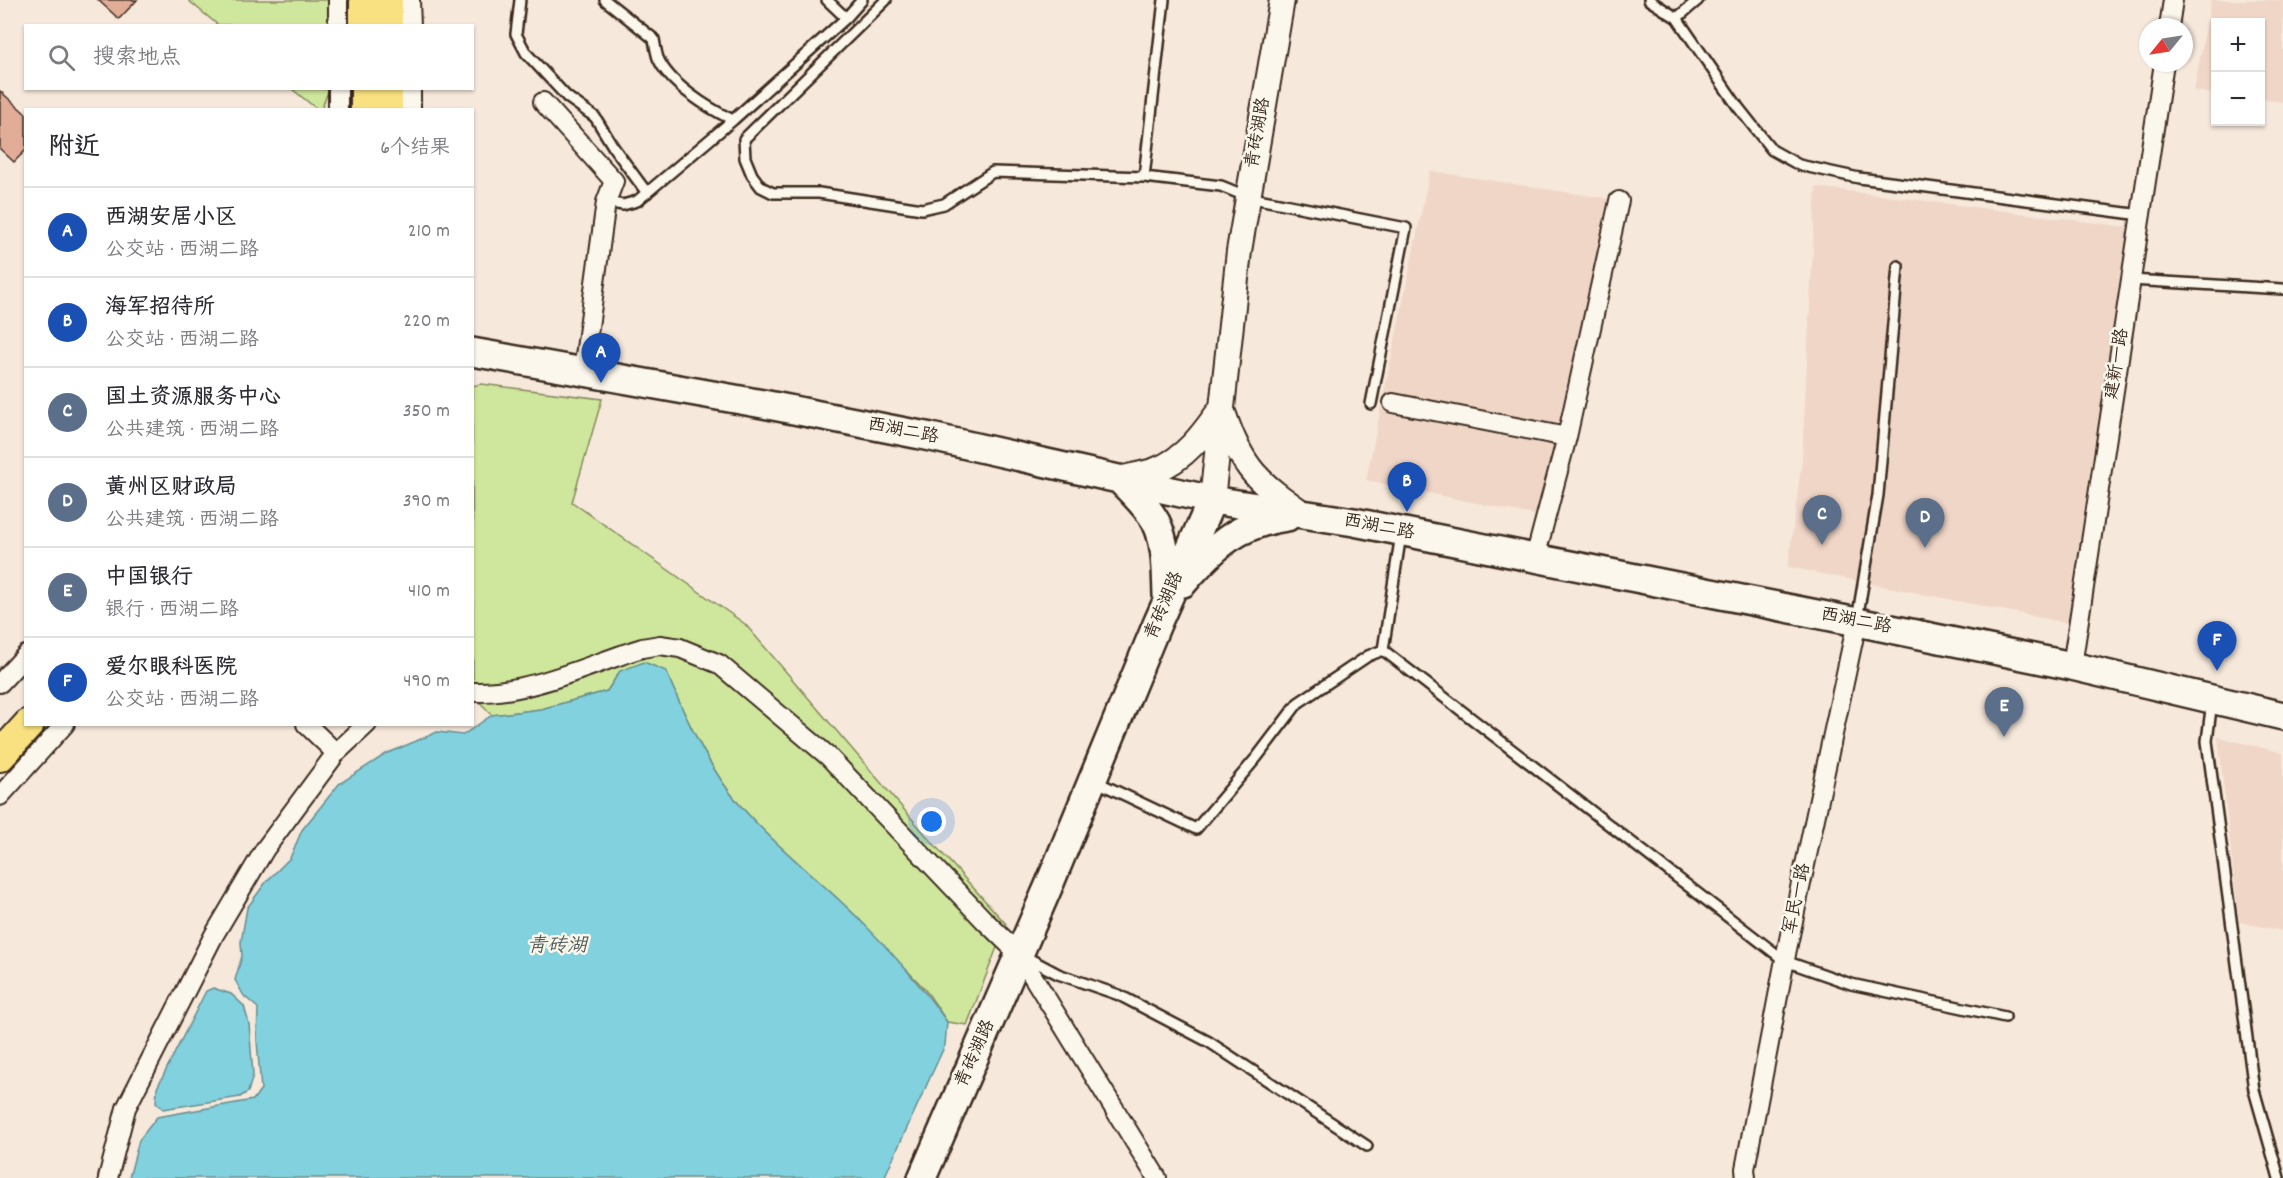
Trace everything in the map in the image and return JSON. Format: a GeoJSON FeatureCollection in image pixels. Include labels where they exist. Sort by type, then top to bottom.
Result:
{"type":"FeatureCollection","features":[{"type":"Feature","properties":{"kind":"main road"},"geometry":{"type":"LineString","coordinates":[[365,0],[365,24]]}},
{"type":"Feature","properties":{"kind":"main road"},"geometry":{"type":"LineString","coordinates":[[387,0],[387,24]]}},
{"type":"Feature","properties":{"kind":"main road"},"geometry":{"type":"LineString","coordinates":[[366,90],[366,108]]}},
{"type":"Feature","properties":{"kind":"main road"},"geometry":{"type":"LineString","coordinates":[[387,90],[387,108]]}},
{"type":"Feature","properties":{"kind":"main road"},"geometry":{"type":"LineString","coordinates":[[474,339],[513,359]]}},
{"type":"Feature","properties":{"kind":"main road","name":"西湖二路"},"geometry":{"type":"LineString","coordinates":[[474,352],[931,437],[1212,500],[1401,532],[1857,622],[2072,666],[2283,716]]}},
{"type":"Feature","properties":{"kind":"main road"},"geometry":{"type":"LineString","coordinates":[[474,365],[513,359]]}},
{"type":"Feature","properties":{"kind":"main road"},"geometry":{"type":"LineString","coordinates":[[1119,480],[1139,499],[1156,523],[1166,557],[1167,602]]}},
{"type":"Feature","properties":{"kind":"main road","name":"青砖湖路"},"geometry":{"type":"LineString","coordinates":[[922,1178],[1212,500]]}},
{"type":"Feature","properties":{"kind":"main road"},"geometry":{"type":"LineString","coordinates":[[1167,602],[1202,561],[1230,537],[1261,521],[1305,515]]}},
{"type":"Feature","properties":{"kind":"main road"},"geometry":{"type":"LineString","coordinates":[[0,729],[24,703]]}},
{"type":"Feature","properties":{"kind":"main road"},"geometry":{"type":"LineString","coordinates":[[0,756],[27,726]]}},
{"type":"Feature","properties":{"kind":"street"},"geometry":{"type":"LineString","coordinates":[[338,0],[338,24]]}},
{"type":"Feature","properties":{"kind":"street"},"geometry":{"type":"LineString","coordinates":[[410,0],[411,24]]}},
{"type":"Feature","properties":{"kind":"street","name":"青砖湖路"},"geometry":{"type":"LineString","coordinates":[[1212,500],[1239,251],[1282,0]]}},
{"type":"Feature","properties":{"kind":"street"},"geometry":{"type":"LineString","coordinates":[[2170,18],[2173,0]]}},
{"type":"Feature","properties":{"kind":"street","name":"建新一路"},"geometry":{"type":"LineString","coordinates":[[2072,666],[2163,72]]}},
{"type":"Feature","properties":{"kind":"street"},"geometry":{"type":"LineString","coordinates":[[338,90],[338,108]]}},
{"type":"Feature","properties":{"kind":"street"},"geometry":{"type":"LineString","coordinates":[[411,90],[411,108]]}},
{"type":"Feature","properties":{"kind":"street"},"geometry":{"type":"LineString","coordinates":[[543,102],[614,181],[606,202],[583,372]]}},
{"type":"Feature","properties":{"kind":"street"},"geometry":{"type":"LineString","coordinates":[[1535,558],[1567,437],[1619,201]]}},
{"type":"Feature","properties":{"kind":"street"},"geometry":{"type":"LineString","coordinates":[[1393,403],[1567,437]]}},
{"type":"Feature","properties":{"kind":"street"},"geometry":{"type":"LineString","coordinates":[[1119,480],[1157,470],[1181,457],[1202,436],[1222,408]]}},
{"type":"Feature","properties":{"kind":"street"},"geometry":{"type":"LineString","coordinates":[[1222,408],[1232,440],[1248,468],[1271,492],[1305,515]]}},
{"type":"Feature","properties":{"kind":"street","name":"军民一路"},"geometry":{"type":"LineString","coordinates":[[1746,1178],[1745,1169],[1785,961],[1857,622]]}},
{"type":"Feature","properties":{"kind":"street"},"geometry":{"type":"LineString","coordinates":[[474,692],[524,686],[642,648],[660,645],[680,648],[719,664],[828,756],[1019,954],[1156,1178]]}},
{"type":"Feature","properties":{"kind":"street"},"geometry":{"type":"LineString","coordinates":[[0,684],[24,657]]}},
{"type":"Feature","properties":{"kind":"street"},"geometry":{"type":"LineString","coordinates":[[0,796],[63,726]]}},
{"type":"Feature","properties":{"kind":"street"},"geometry":{"type":"LineString","coordinates":[[308,726],[336,753]]}},
{"type":"Feature","properties":{"kind":"street"},"geometry":{"type":"LineString","coordinates":[[108,1178],[126,1108],[214,935],[265,849],[336,753],[365,726]]}},
{"type":"Feature","properties":{"kind":"lane"},"geometry":{"type":"LineString","coordinates":[[519,0],[516,34],[525,53],[567,97],[595,117],[614,148],[647,193]]}},
{"type":"Feature","properties":{"kind":"lane"},"geometry":{"type":"LineString","coordinates":[[606,0],[654,39],[657,57],[666,72],[707,107],[733,120]]}},
{"type":"Feature","properties":{"kind":"lane"},"geometry":{"type":"LineString","coordinates":[[827,0],[846,18]]}},
{"type":"Feature","properties":{"kind":"lane"},"geometry":{"type":"LineString","coordinates":[[606,202],[623,205],[637,201],[733,120],[846,18],[862,0]]}},
{"type":"Feature","properties":{"kind":"lane"},"geometry":{"type":"LineString","coordinates":[[886,0],[744,139],[745,158],[752,175],[761,187],[773,193],[819,193],[922,209],[944,204],[993,172],[1144,177],[1221,186],[1248,197],[1406,228],[1371,404]]}},
{"type":"Feature","properties":{"kind":"lane"},"geometry":{"type":"LineString","coordinates":[[1144,177],[1164,0]]}},
{"type":"Feature","properties":{"kind":"lane"},"geometry":{"type":"LineString","coordinates":[[1649,0],[1677,18],[1738,107],[1772,150],[1799,165],[1859,178],[2141,215]]}},
{"type":"Feature","properties":{"kind":"lane"},"geometry":{"type":"LineString","coordinates":[[1677,18],[1698,0]]}},
{"type":"Feature","properties":{"kind":"lane"},"geometry":{"type":"LineString","coordinates":[[1857,622],[1878,495],[1898,266]]}},
{"type":"Feature","properties":{"kind":"lane"},"geometry":{"type":"LineString","coordinates":[[2131,280],[2283,289]]}},
{"type":"Feature","properties":{"kind":"lane"},"geometry":{"type":"LineString","coordinates":[[1383,650],[1401,532]]}},
{"type":"Feature","properties":{"kind":"lane"},"geometry":{"type":"LineString","coordinates":[[1093,779],[1196,829],[1257,757],[1298,703],[1368,656],[1383,650]]}},
{"type":"Feature","properties":{"kind":"lane"},"geometry":{"type":"LineString","coordinates":[[1383,650],[1785,961],[1851,984],[2005,1017]]}},
{"type":"Feature","properties":{"kind":"lane"},"geometry":{"type":"LineString","coordinates":[[2212,700],[2207,741],[2254,1090],[2279,1178]]}},
{"type":"Feature","properties":{"kind":"lane"},"geometry":{"type":"LineString","coordinates":[[1019,954],[1058,974],[1119,995],[1209,1042],[1367,1146]]}},
{"type":"Feature","properties":{"kind":"shaded area"},"geometry":{"type":"Polygon","coordinates":[[[2211,0],[2283,0],[2283,102],[2265,100],[2265,18],[2211,18],[2211,93],[2194,91],[2211,0]]]}},
{"type":"Feature","properties":{"kind":"shaded area"},"geometry":{"type":"Polygon","coordinates":[[[1430,171],[1610,199],[1538,516],[1366,480],[1430,171]]]}},
{"type":"Feature","properties":{"kind":"shaded area"},"geometry":{"type":"Polygon","coordinates":[[[1816,187],[2128,227],[2067,623],[1788,567],[1802,460],[1816,187]]]}},
{"type":"Feature","properties":{"kind":"shaded area"},"geometry":{"type":"Polygon","coordinates":[[[2218,737],[2283,753],[2283,931],[2239,922],[2218,737]]]}},
{"type":"Feature","properties":{"kind":"green space"},"geometry":{"type":"Polygon","coordinates":[[[188,0],[329,0],[329,24],[217,24],[188,0]]]}},
{"type":"Feature","properties":{"kind":"green space"},"geometry":{"type":"Polygon","coordinates":[[[293,90],[329,90],[322,108],[316,108],[293,90]]]}},
{"type":"Feature","properties":{"kind":"green space"},"geometry":{"type":"Polygon","coordinates":[[[481,384],[602,399],[572,502],[745,624],[930,840],[1006,924],[967,1025],[947,1022],[921,985],[783,851],[739,804],[707,757],[666,671],[620,671],[607,691],[541,709],[492,715],[474,696],[474,386],[481,384]]]}},
{"type":"Feature","properties":{"kind":"water","name":"青砖湖"},"geometry":{"type":"Polygon","coordinates":[[[644,662],[666,671],[707,758],[739,804],[767,834],[870,930],[916,982],[947,1022],[945,1045],[884,1178],[129,1178],[139,1140],[157,1117],[253,1100],[261,1089],[257,1041],[258,1008],[244,996],[235,980],[242,956],[241,942],[247,908],[266,882],[290,858],[302,830],[339,784],[386,754],[437,732],[463,735],[492,715],[541,709],[607,691],[620,671],[644,662]]]}},
{"type":"Feature","properties":{"kind":"water"},"geometry":{"type":"Polygon","coordinates":[[[213,988],[231,994],[244,1006],[249,1024],[253,1075],[248,1092],[240,1097],[163,1109],[156,1102],[157,1088],[206,991],[213,988]]]}},
{"type":"Feature","properties":{"kind":"building"},"geometry":{"type":"Polygon","coordinates":[[[98,0],[137,0],[119,19],[98,0]]]}},
{"type":"Feature","properties":{"kind":"building"},"geometry":{"type":"Polygon","coordinates":[[[0,91],[24,112],[24,152],[14,162],[0,149],[0,91]]]}},
{"type":"Feature","properties":{"kind":"place","name":"西湖安居小区"},"geometry":{"type":"Point","coordinates":[601,383]}},
{"type":"Feature","properties":{"kind":"place","name":"海军招待所"},"geometry":{"type":"Point","coordinates":[1407,512]}},
{"type":"Feature","properties":{"kind":"place","name":"国土资源服务中心"},"geometry":{"type":"Point","coordinates":[1822,545]}},
{"type":"Feature","properties":{"kind":"place","name":"黄州区财政局"},"geometry":{"type":"Point","coordinates":[1925,548]}},
{"type":"Feature","properties":{"kind":"place","name":"爱尔眼科医院"},"geometry":{"type":"Point","coordinates":[2217,671]}},
{"type":"Feature","properties":{"kind":"place","name":"中国银行"},"geometry":{"type":"Point","coordinates":[2004,737]}}]}
